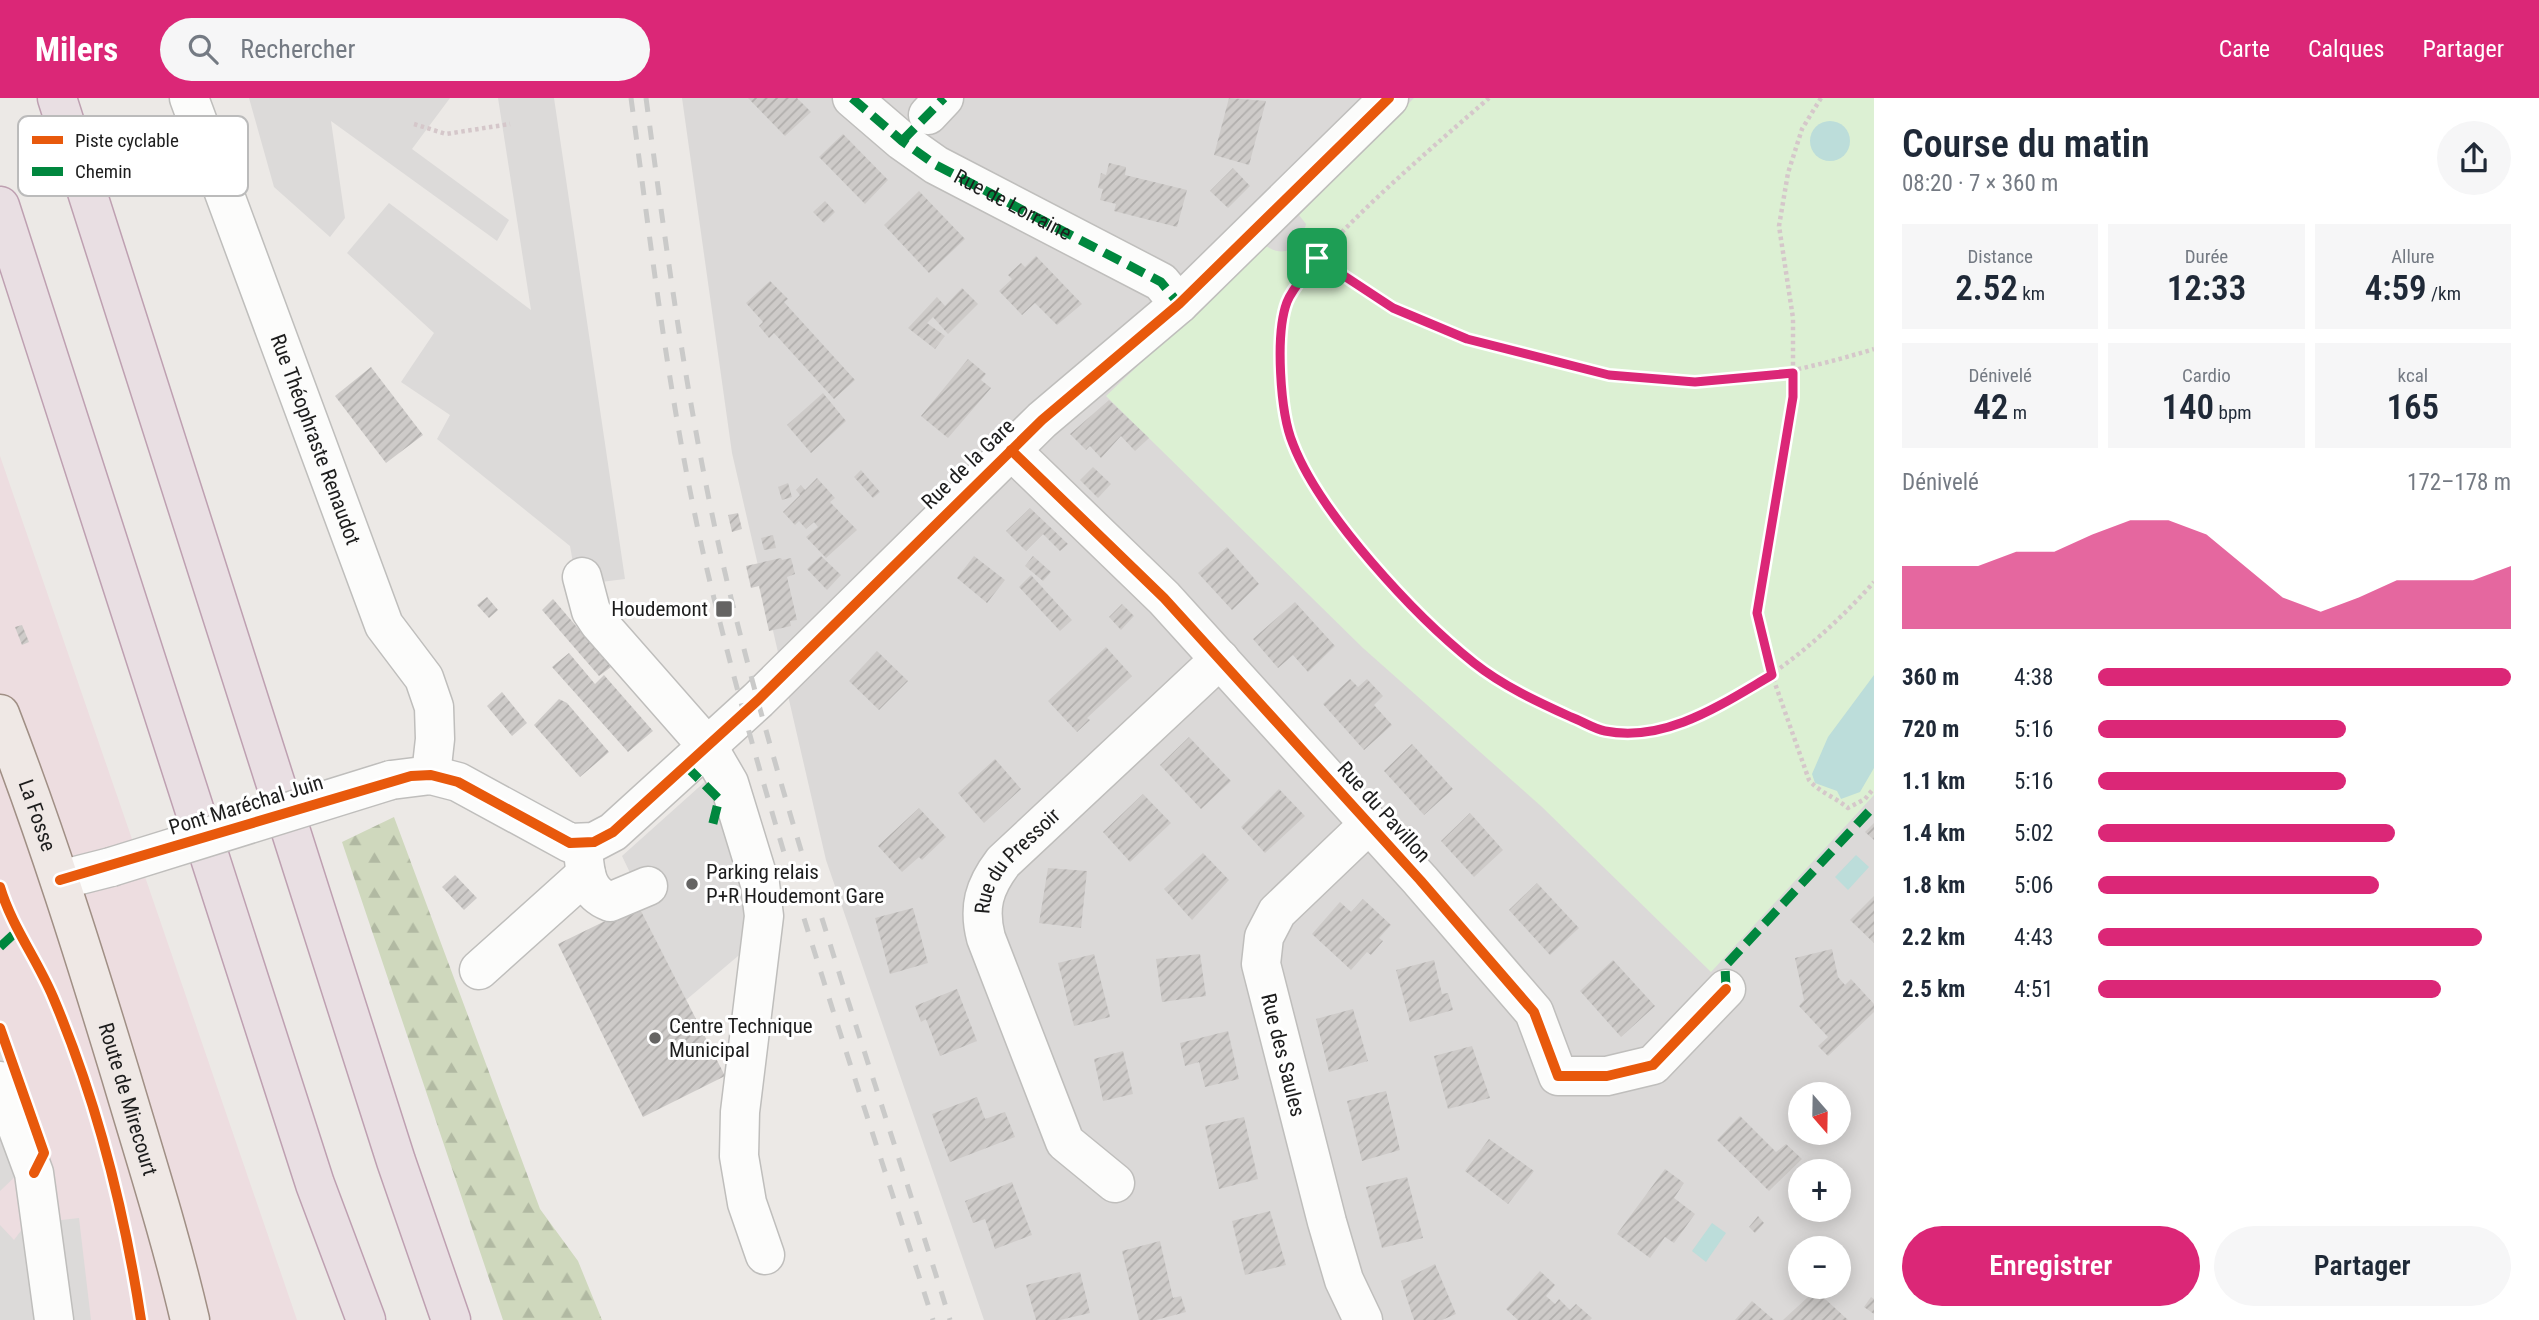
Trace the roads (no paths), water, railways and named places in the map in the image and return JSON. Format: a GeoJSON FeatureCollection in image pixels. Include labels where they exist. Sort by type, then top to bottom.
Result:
{"type":"FeatureCollection","features":[{"type":"Feature","properties":{"kind":"highway"},"geometry":{"type":"LineString","coordinates":[[57,98],[63,116]]}},
{"type":"Feature","properties":{"kind":"highway"},"geometry":{"type":"LineString","coordinates":[[88,196],[396,1161],[450,1320]]}},
{"type":"Feature","properties":{"kind":"highway"},"geometry":{"type":"LineString","coordinates":[[0,206],[316,1184],[366,1320]]}},
{"type":"Feature","properties":{"kind":"main road","name":"La Fosse"},"geometry":{"type":"LineString","coordinates":[[0,714],[60,880]]}},
{"type":"Feature","properties":{"kind":"main road","name":"Route de Mirecourt"},"geometry":{"type":"LineString","coordinates":[[60,880],[158,1200],[190,1320]]}},
{"type":"Feature","properties":{"kind":"street","name":"Rue Théophraste Renaudot"},"geometry":{"type":"LineString","coordinates":[[189,98],[196,116]]}},
{"type":"Feature","properties":{"kind":"street","name":"Rue de Lorraine"},"geometry":{"type":"LineString","coordinates":[[852,98],[902,141],[936,165],[1161,282],[1179,304]]}},
{"type":"Feature","properties":{"kind":"street","name":"Rue de la Gare"},"geometry":{"type":"LineString","coordinates":[[479,970],[579,854],[613,832],[708,747],[1011,450],[1179,304],[1389,98]]}},
{"type":"Feature","properties":{"kind":"street","name":"Rue Théophraste Renaudot"},"geometry":{"type":"LineString","coordinates":[[225,196],[383,625],[424,678],[436,723],[431,775]]}},
{"type":"Feature","properties":{"kind":"street","name":"Rue du Pavillon"},"geometry":{"type":"LineString","coordinates":[[1011,450],[1164,598],[1369,824],[1534,1012],[1558,1076],[1607,1076],[1653,1065],[1726,989]]}},
{"type":"Feature","properties":{"kind":"street"},"geometry":{"type":"LineString","coordinates":[[582,577],[591,611],[599,623],[708,747],[729,783],[760,884],[764,916],[740,1112],[739,1156],[747,1203],[765,1255]]}},
{"type":"Feature","properties":{"kind":"street","name":"Rue du Pressoir"},"geometry":{"type":"LineString","coordinates":[[1115,1184],[1065,1142],[986,937],[981,919],[984,893],[1003,862],[1220,659]]}},
{"type":"Feature","properties":{"kind":"street","name":"Pont Maréchal Juin"},"geometry":{"type":"LineString","coordinates":[[60,880],[111,867],[391,780],[431,775]]}},
{"type":"Feature","properties":{"kind":"street"},"geometry":{"type":"LineString","coordinates":[[431,775],[475,789],[579,854],[591,890],[610,902],[648,886]]}},
{"type":"Feature","properties":{"kind":"street","name":"Rue des Saules"},"geometry":{"type":"LineString","coordinates":[[1363,1320],[1344,1280],[1327,1222],[1261,964],[1264,937],[1277,912],[1369,824]]}},
{"type":"Feature","properties":{"kind":"street"},"geometry":{"type":"LineString","coordinates":[[0,1081],[34,1173],[54,1320]]}},
{"type":"Feature","properties":{"kind":"water"},"geometry":{"type":"Polygon","coordinates":[[[1830,121],[1838,122],[1844,127],[1849,133],[1849,149],[1844,155],[1838,160],[1830,161],[1822,160],[1816,155],[1811,149],[1810,141],[1811,133],[1816,127],[1822,122],[1830,121]]]}},
{"type":"Feature","properties":{"kind":"water"},"geometry":{"type":"Polygon","coordinates":[[[1874,675],[1874,768],[1860,792],[1841,799],[1837,791],[1815,783],[1812,774],[1828,737],[1874,675]]]}},
{"type":"Feature","properties":{"kind":"water"},"geometry":{"type":"Polygon","coordinates":[[[1856,855],[1869,867],[1848,890],[1835,877],[1856,855]]]}},
{"type":"Feature","properties":{"kind":"water"},"geometry":{"type":"Polygon","coordinates":[[[1712,1223],[1726,1233],[1706,1262],[1692,1251],[1712,1223]]]}},
{"type":"Feature","properties":{"kind":"railway"},"geometry":{"type":"LineString","coordinates":[[631,98],[672,389],[705,561],[782,847],[933,1320]]}},
{"type":"Feature","properties":{"kind":"railway"},"geometry":{"type":"LineString","coordinates":[[646,98],[694,420],[734,610],[809,878],[950,1320]]}},
{"type":"Feature","properties":{"kind":"place","name":"Houdemont"},"geometry":{"type":"Point","coordinates":[724,609]}},
{"type":"Feature","properties":{"kind":"place","name":"Parking relais P+R Houdemont Gare"},"geometry":{"type":"Point","coordinates":[692,884]}},
{"type":"Feature","properties":{"kind":"place","name":"Centre Technique Municipal"},"geometry":{"type":"Point","coordinates":[655,1038]}}]}
